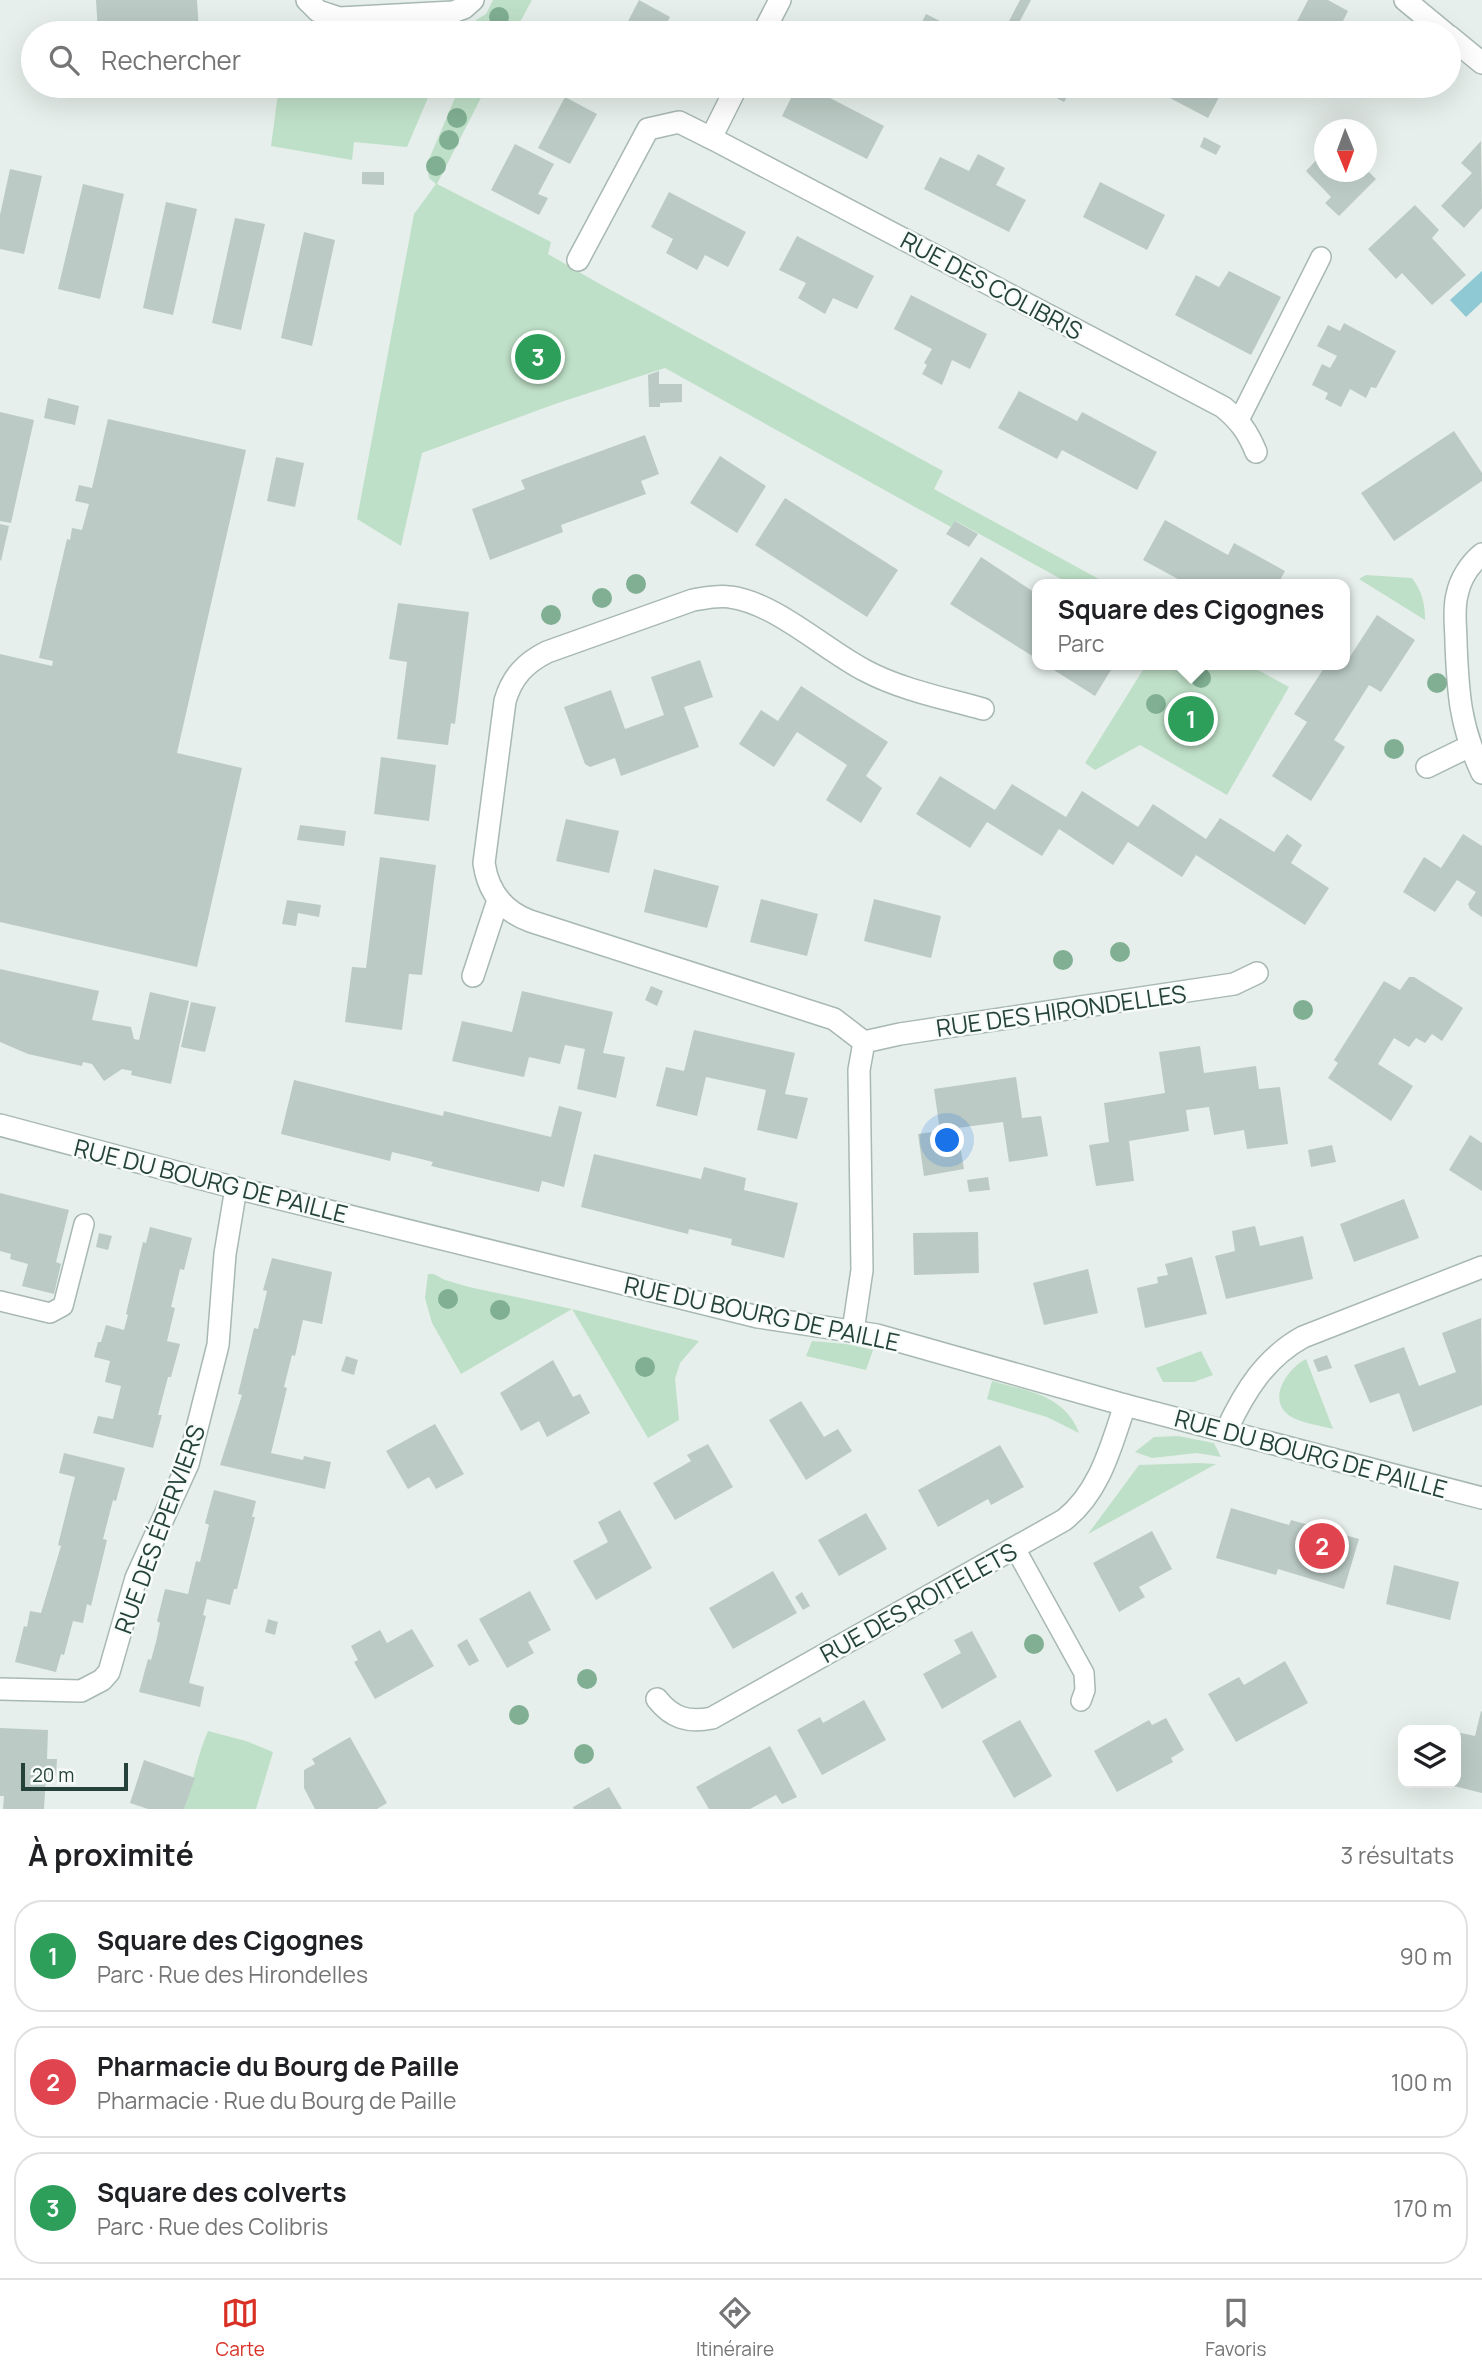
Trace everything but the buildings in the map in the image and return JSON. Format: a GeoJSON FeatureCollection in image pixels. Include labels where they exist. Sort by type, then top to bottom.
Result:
{"type":"FeatureCollection","features":[{"type":"Feature","properties":{"kind":"street"},"geometry":{"type":"LineString","coordinates":[[307,0],[318,11],[339,18],[453,12],[474,0]]}},
{"type":"Feature","properties":{"kind":"street"},"geometry":{"type":"LineString","coordinates":[[770,21],[780,0]]}},
{"type":"Feature","properties":{"kind":"street"},"geometry":{"type":"LineString","coordinates":[[1405,0],[1430,21]]}},
{"type":"Feature","properties":{"kind":"street"},"geometry":{"type":"LineString","coordinates":[[1461,46],[1482,63]]}},
{"type":"Feature","properties":{"kind":"street"},"geometry":{"type":"LineString","coordinates":[[711,138],[731,98]]}},
{"type":"Feature","properties":{"kind":"street","name":"RUE DES COLIBRIS"},"geometry":{"type":"LineString","coordinates":[[578,260],[648,129],[679,122],[1223,407],[1238,420],[1249,435],[1256,452]]}},
{"type":"Feature","properties":{"kind":"street"},"geometry":{"type":"LineString","coordinates":[[1482,554],[1469,568],[1462,581],[1455,609],[1458,690],[1462,719],[1482,773]]}},
{"type":"Feature","properties":{"kind":"street"},"geometry":{"type":"LineString","coordinates":[[853,1331],[862,1270],[859,1070],[864,1042],[834,1019],[530,921],[507,910],[498,901],[486,877],[484,863],[505,701],[515,677],[534,658],[693,600],[730,597],[769,610],[877,676],[983,709]]}},
{"type":"Feature","properties":{"kind":"street"},"geometry":{"type":"LineString","coordinates":[[1427,767],[1470,746]]}},
{"type":"Feature","properties":{"kind":"street"},"geometry":{"type":"LineString","coordinates":[[472,976],[498,901]]}},
{"type":"Feature","properties":{"kind":"street","name":"RUE DES HIRONDELLES"},"geometry":{"type":"LineString","coordinates":[[864,1042],[900,1034],[1234,984],[1257,973]]}},
{"type":"Feature","properties":{"kind":"street","name":"RUE DU BOURG DE PAILLE"},"geometry":{"type":"LineString","coordinates":[[0,1125],[236,1188],[758,1317],[877,1335],[1125,1405],[1227,1429],[1482,1498]]}},
{"type":"Feature","properties":{"kind":"street","name":"RUE DES ÉPERVIERS"},"geometry":{"type":"LineString","coordinates":[[0,1689],[81,1691],[102,1680],[108,1672],[136,1578],[191,1456],[218,1345],[225,1254],[236,1188]]}},
{"type":"Feature","properties":{"kind":"street"},"geometry":{"type":"LineString","coordinates":[[1227,1429],[1242,1397],[1260,1371],[1287,1346],[1303,1337],[1482,1267]]}},
{"type":"Feature","properties":{"kind":"street","name":"RUE DES ROITELETS"},"geometry":{"type":"LineString","coordinates":[[657,1699],[665,1709],[688,1721],[712,1718],[1064,1520],[1086,1499],[1108,1455],[1125,1405]]}},
{"type":"Feature","properties":{"kind":"lane"},"geometry":{"type":"LineString","coordinates":[[1238,420],[1321,257]]}},
{"type":"Feature","properties":{"kind":"lane"},"geometry":{"type":"LineString","coordinates":[[0,1301],[50,1313],[63,1306],[84,1224]]}},
{"type":"Feature","properties":{"kind":"lane"},"geometry":{"type":"LineString","coordinates":[[1015,1548],[1084,1673],[1085,1690],[1081,1701]]}},
{"type":"Feature","properties":{"kind":"green space"},"geometry":{"type":"Polygon","coordinates":[[[493,0],[532,0],[521,21],[476,21],[486,14],[493,0]]]}},
{"type":"Feature","properties":{"kind":"green space"},"geometry":{"type":"Polygon","coordinates":[[[277,98],[428,98],[407,147],[354,142],[352,160],[271,146],[277,98]]]}},
{"type":"Feature","properties":{"kind":"green space"},"geometry":{"type":"Polygon","coordinates":[[[455,98],[481,98],[437,184],[551,242],[548,254],[598,283],[943,471],[934,489],[1099,579],[1061,579],[956,521],[951,527],[665,368],[555,404],[422,453],[401,546],[357,519],[414,214],[436,184],[429,178],[427,164],[455,98]]]}},
{"type":"Feature","properties":{"kind":"green space"},"geometry":{"type":"Polygon","coordinates":[[[1366,575],[1412,578],[1422,598],[1425,620],[1359,579],[1366,575]]]}},
{"type":"Feature","properties":{"kind":"green space"},"geometry":{"type":"Polygon","coordinates":[[[1143,670],[1258,670],[1289,687],[1227,795],[1140,745],[1095,770],[1085,763],[1143,670]]]}},
{"type":"Feature","properties":{"kind":"green space"},"geometry":{"type":"Polygon","coordinates":[[[428,1274],[469,1287],[572,1309],[461,1374],[432,1323],[425,1298],[428,1274]]]}},
{"type":"Feature","properties":{"kind":"green space"},"geometry":{"type":"Polygon","coordinates":[[[572,1309],[699,1341],[680,1363],[675,1379],[679,1420],[648,1438],[572,1309]]]}},
{"type":"Feature","properties":{"kind":"green space"},"geometry":{"type":"Polygon","coordinates":[[[812,1341],[873,1350],[866,1370],[806,1356],[812,1341]]]}},
{"type":"Feature","properties":{"kind":"green space"},"geometry":{"type":"Polygon","coordinates":[[[1201,1351],[1213,1375],[1194,1382],[1163,1382],[1156,1368],[1201,1351]]]}},
{"type":"Feature","properties":{"kind":"green space"},"geometry":{"type":"Polygon","coordinates":[[[1306,1359],[1333,1429],[1296,1419],[1281,1406],[1279,1398],[1283,1382],[1294,1368],[1306,1359]]]}},
{"type":"Feature","properties":{"kind":"green space"},"geometry":{"type":"Polygon","coordinates":[[[992,1381],[1055,1402],[1073,1420],[1079,1433],[1047,1417],[987,1399],[992,1381]]]}},
{"type":"Feature","properties":{"kind":"green space"},"geometry":{"type":"Polygon","coordinates":[[[1178,1436],[1214,1443],[1221,1457],[1197,1453],[1152,1458],[1135,1452],[1154,1437],[1178,1436]]]}},
{"type":"Feature","properties":{"kind":"green space"},"geometry":{"type":"Polygon","coordinates":[[[1216,1464],[1088,1534],[1139,1465],[1216,1464]]]}},
{"type":"Feature","properties":{"kind":"green space"},"geometry":{"type":"Polygon","coordinates":[[[208,1731],[246,1741],[273,1752],[256,1809],[184,1809],[208,1731]]]}},
{"type":"Feature","properties":{"kind":"water"},"geometry":{"type":"Polygon","coordinates":[[[1482,271],[1482,302],[1466,317],[1450,300],[1482,271]]]}},
{"type":"Feature","properties":{"kind":"place","name":"Square des colverts"},"geometry":{"type":"Point","coordinates":[538,357]}},
{"type":"Feature","properties":{"kind":"place","name":"Square des Cigognes"},"geometry":{"type":"Point","coordinates":[1191,719]}},
{"type":"Feature","properties":{"kind":"place","name":"Pharmacie du Bourg de Paille"},"geometry":{"type":"Point","coordinates":[1322,1546]}}]}
